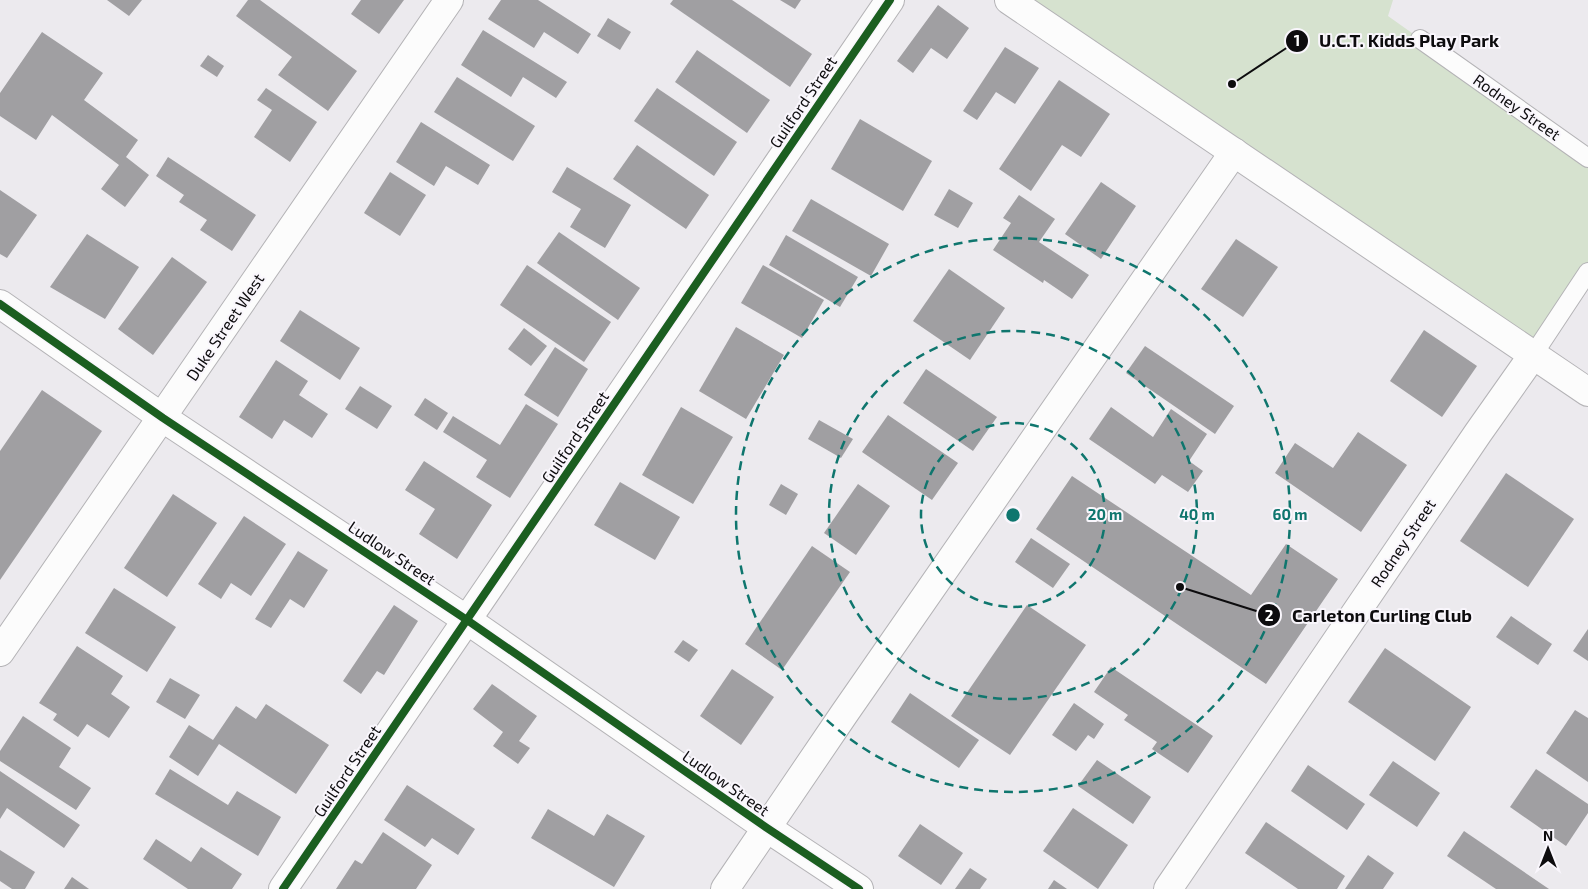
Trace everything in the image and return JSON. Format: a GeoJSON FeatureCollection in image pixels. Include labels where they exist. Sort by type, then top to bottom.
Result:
{"type":"FeatureCollection","features":[{"type":"Feature","properties":{"kind":"street","name":"Duke Street West"},"geometry":{"type":"LineString","coordinates":[[0,652],[163,418],[449,0]]}},
{"type":"Feature","properties":{"kind":"street","name":"Guilford Street"},"geometry":{"type":"LineString","coordinates":[[283,889],[890,0]]}},
{"type":"Feature","properties":{"kind":"street"},"geometry":{"type":"LineString","coordinates":[[1009,0],[1588,392]]}},
{"type":"Feature","properties":{"kind":"street"},"geometry":{"type":"LineString","coordinates":[[725,889],[1234,152]]}},
{"type":"Feature","properties":{"kind":"street","name":"Ludlow Street"},"geometry":{"type":"LineString","coordinates":[[0,304],[163,418],[467,620],[767,828],[859,889]]}},
{"type":"Feature","properties":{"kind":"street","name":"Rodney Street"},"geometry":{"type":"LineString","coordinates":[[1168,889],[1533,355]]}},
{"type":"Feature","properties":{"kind":"lane","name":"Rodney Street"},"geometry":{"type":"LineString","coordinates":[[1420,39],[1588,158]]}},
{"type":"Feature","properties":{"kind":"lane","name":"Rodney Street"},"geometry":{"type":"LineString","coordinates":[[1533,355],[1588,272]]}},
{"type":"Feature","properties":{"kind":"green space"},"geometry":{"type":"Polygon","coordinates":[[[1009,0],[1393,0],[1388,16],[1588,158],[1588,272],[1533,355],[1009,0]]]}},
{"type":"Feature","properties":{"kind":"building"},"geometry":{"type":"Polygon","coordinates":[[[107,0],[142,0],[129,16],[107,0]]]}},
{"type":"Feature","properties":{"kind":"building"},"geometry":{"type":"Polygon","coordinates":[[[248,0],[260,0],[357,71],[328,111],[278,75],[292,57],[236,16],[248,0]]]}},
{"type":"Feature","properties":{"kind":"building"},"geometry":{"type":"Polygon","coordinates":[[[361,0],[404,0],[379,34],[351,14],[361,0]]]}},
{"type":"Feature","properties":{"kind":"building"},"geometry":{"type":"Polygon","coordinates":[[[501,0],[538,0],[591,34],[578,54],[544,32],[534,48],[488,19],[501,0]]]}},
{"type":"Feature","properties":{"kind":"building"},"geometry":{"type":"Polygon","coordinates":[[[673,0],[732,0],[812,54],[790,87],[670,4],[673,0]]]}},
{"type":"Feature","properties":{"kind":"building"},"geometry":{"type":"Polygon","coordinates":[[[780,0],[801,0],[795,9],[780,0]]]}},
{"type":"Feature","properties":{"kind":"building"},"geometry":{"type":"Polygon","coordinates":[[[938,5],[969,28],[947,59],[931,48],[913,73],[897,61],[938,5]]]}},
{"type":"Feature","properties":{"kind":"building"},"geometry":{"type":"Polygon","coordinates":[[[608,18],[631,32],[620,50],[597,36],[608,18]]]}},
{"type":"Feature","properties":{"kind":"building"},"geometry":{"type":"Polygon","coordinates":[[[483,30],[567,82],[556,98],[523,77],[511,97],[461,65],[483,30]]]}},
{"type":"Feature","properties":{"kind":"building"},"geometry":{"type":"Polygon","coordinates":[[[42,32],[103,73],[84,100],[138,140],[126,157],[149,175],[125,207],[101,189],[119,165],[52,115],[36,140],[0,116],[0,93],[42,32]]]}},
{"type":"Feature","properties":{"kind":"building"},"geometry":{"type":"Polygon","coordinates":[[[1005,47],[1039,68],[1015,104],[996,92],[977,120],[963,111],[1005,47]]]}},
{"type":"Feature","properties":{"kind":"building"},"geometry":{"type":"Polygon","coordinates":[[[697,50],[770,100],[747,133],[675,82],[697,50]]]}},
{"type":"Feature","properties":{"kind":"building"},"geometry":{"type":"Polygon","coordinates":[[[208,55],[224,66],[217,77],[200,66],[208,55]]]}},
{"type":"Feature","properties":{"kind":"building"},"geometry":{"type":"Polygon","coordinates":[[[457,77],[535,126],[513,161],[434,112],[457,77]]]}},
{"type":"Feature","properties":{"kind":"building"},"geometry":{"type":"Polygon","coordinates":[[[1059,80],[1110,114],[1081,157],[1062,145],[1031,191],[999,169],[1059,80]]]}},
{"type":"Feature","properties":{"kind":"building"},"geometry":{"type":"Polygon","coordinates":[[[266,88],[317,122],[290,162],[254,137],[272,110],[257,100],[266,88]]]}},
{"type":"Feature","properties":{"kind":"building"},"geometry":{"type":"Polygon","coordinates":[[[657,88],[737,142],[714,176],[634,121],[657,88]]]}},
{"type":"Feature","properties":{"kind":"building"},"geometry":{"type":"Polygon","coordinates":[[[860,119],[932,161],[903,211],[831,169],[860,119]]]}},
{"type":"Feature","properties":{"kind":"building"},"geometry":{"type":"Polygon","coordinates":[[[421,122],[490,165],[478,185],[446,166],[434,186],[396,162],[421,122]]]}},
{"type":"Feature","properties":{"kind":"building"},"geometry":{"type":"Polygon","coordinates":[[[637,145],[709,195],[686,229],[613,179],[637,145]]]}},
{"type":"Feature","properties":{"kind":"building"},"geometry":{"type":"Polygon","coordinates":[[[168,157],[256,215],[232,251],[200,230],[207,220],[179,202],[184,195],[156,176],[168,157]]]}},
{"type":"Feature","properties":{"kind":"building"},"geometry":{"type":"Polygon","coordinates":[[[567,167],[631,205],[605,248],[570,227],[581,209],[552,192],[567,167]]]}},
{"type":"Feature","properties":{"kind":"building"},"geometry":{"type":"Polygon","coordinates":[[[390,172],[426,195],[400,236],[364,213],[390,172]]]}},
{"type":"Feature","properties":{"kind":"building"},"geometry":{"type":"Polygon","coordinates":[[[1101,182],[1136,206],[1101,259],[1065,234],[1101,182]]]}},
{"type":"Feature","properties":{"kind":"building"},"geometry":{"type":"Polygon","coordinates":[[[949,189],[973,203],[958,228],[934,215],[949,189]]]}},
{"type":"Feature","properties":{"kind":"building"},"geometry":{"type":"Polygon","coordinates":[[[0,190],[37,215],[7,258],[0,254],[0,190]]]}},
{"type":"Feature","properties":{"kind":"building"},"geometry":{"type":"Polygon","coordinates":[[[1019,195],[1055,219],[1039,242],[1089,275],[1072,299],[1044,280],[1043,283],[993,250],[1011,223],[1003,218],[1019,195]]]}},
{"type":"Feature","properties":{"kind":"building"},"geometry":{"type":"Polygon","coordinates":[[[811,199],[889,244],[871,276],[792,231],[811,199]]]}},
{"type":"Feature","properties":{"kind":"building"},"geometry":{"type":"Polygon","coordinates":[[[559,232],[640,288],[618,320],[537,263],[559,232]]]}},
{"type":"Feature","properties":{"kind":"building"},"geometry":{"type":"Polygon","coordinates":[[[87,234],[139,267],[105,319],[50,287],[87,234]]]}},
{"type":"Feature","properties":{"kind":"building"},"geometry":{"type":"Polygon","coordinates":[[[786,235],[858,277],[840,307],[769,265],[786,235]]]}},
{"type":"Feature","properties":{"kind":"building"},"geometry":{"type":"Polygon","coordinates":[[[1236,239],[1278,267],[1243,317],[1201,289],[1236,239]]]}},
{"type":"Feature","properties":{"kind":"building"},"geometry":{"type":"Polygon","coordinates":[[[172,257],[207,282],[153,355],[118,329],[172,257]]]}},
{"type":"Feature","properties":{"kind":"building"},"geometry":{"type":"Polygon","coordinates":[[[527,265],[611,322],[584,362],[500,305],[527,265]]]}},
{"type":"Feature","properties":{"kind":"building"},"geometry":{"type":"Polygon","coordinates":[[[763,265],[824,300],[802,338],[741,303],[763,265]]]}},
{"type":"Feature","properties":{"kind":"building"},"geometry":{"type":"Polygon","coordinates":[[[949,269],[1005,308],[970,360],[913,321],[949,269]]]}},
{"type":"Feature","properties":{"kind":"building"},"geometry":{"type":"Polygon","coordinates":[[[300,310],[360,348],[340,380],[280,341],[300,310]]]}},
{"type":"Feature","properties":{"kind":"building"},"geometry":{"type":"Polygon","coordinates":[[[736,327],[784,355],[746,419],[699,391],[736,327]]]}},
{"type":"Feature","properties":{"kind":"building"},"geometry":{"type":"Polygon","coordinates":[[[524,328],[547,346],[531,366],[508,349],[524,328]]]}},
{"type":"Feature","properties":{"kind":"building"},"geometry":{"type":"Polygon","coordinates":[[[1424,330],[1477,366],[1442,417],[1390,381],[1424,330]]]}},
{"type":"Feature","properties":{"kind":"building"},"geometry":{"type":"Polygon","coordinates":[[[1145,346],[1234,406],[1215,434],[1126,373],[1145,346]]]}},
{"type":"Feature","properties":{"kind":"building"},"geometry":{"type":"Polygon","coordinates":[[[555,347],[588,369],[558,417],[524,395],[555,347]]]}},
{"type":"Feature","properties":{"kind":"building"},"geometry":{"type":"Polygon","coordinates":[[[276,360],[308,381],[299,395],[328,414],[312,438],[284,420],[272,439],[239,417],[276,360]]]}},
{"type":"Feature","properties":{"kind":"building"},"geometry":{"type":"Polygon","coordinates":[[[926,369],[997,417],[973,451],[903,403],[926,369]]]}},
{"type":"Feature","properties":{"kind":"building"},"geometry":{"type":"Polygon","coordinates":[[[360,386],[392,406],[377,429],[345,409],[360,386]]]}},
{"type":"Feature","properties":{"kind":"building"},"geometry":{"type":"Polygon","coordinates":[[[42,390],[102,431],[0,580],[0,451],[42,390]]]}},
{"type":"Feature","properties":{"kind":"building"},"geometry":{"type":"Polygon","coordinates":[[[425,398],[448,413],[437,430],[414,415],[425,398]]]}},
{"type":"Feature","properties":{"kind":"building"},"geometry":{"type":"Polygon","coordinates":[[[526,404],[558,424],[510,498],[476,477],[487,460],[443,432],[453,416],[500,445],[526,404]]]}},
{"type":"Feature","properties":{"kind":"building"},"geometry":{"type":"Polygon","coordinates":[[[681,407],[733,437],[693,504],[642,475],[681,407]]]}},
{"type":"Feature","properties":{"kind":"building"},"geometry":{"type":"Polygon","coordinates":[[[1111,407],[1153,437],[1171,409],[1207,434],[1189,461],[1203,471],[1188,492],[1162,475],[1155,484],[1089,439],[1111,407]]]}},
{"type":"Feature","properties":{"kind":"building"},"geometry":{"type":"Polygon","coordinates":[[[888,415],[958,463],[932,500],[862,452],[888,415]]]}},
{"type":"Feature","properties":{"kind":"building"},"geometry":{"type":"Polygon","coordinates":[[[819,420],[853,439],[841,458],[808,439],[819,420]]]}},
{"type":"Feature","properties":{"kind":"building"},"geometry":{"type":"Polygon","coordinates":[[[1358,432],[1407,465],[1361,532],[1275,473],[1295,443],[1333,468],[1358,432]]]}},
{"type":"Feature","properties":{"kind":"building"},"geometry":{"type":"Polygon","coordinates":[[[424,461],[492,505],[457,559],[419,534],[435,509],[405,490],[424,461]]]}},
{"type":"Feature","properties":{"kind":"building"},"geometry":{"type":"Polygon","coordinates":[[[1506,473],[1574,519],[1528,587],[1460,541],[1506,473]]]}},
{"type":"Feature","properties":{"kind":"building"},"geometry":{"type":"Polygon","coordinates":[[[1072,476],[1251,595],[1286,544],[1338,579],[1266,684],[1036,529],[1072,476]]]}},
{"type":"Feature","properties":{"kind":"building"},"geometry":{"type":"Polygon","coordinates":[[[620,482],[680,517],[655,560],[594,525],[620,482]]]}},
{"type":"Feature","properties":{"kind":"building"},"geometry":{"type":"Polygon","coordinates":[[[781,484],[798,494],[786,515],[769,505],[781,484]]]}},
{"type":"Feature","properties":{"kind":"building"},"geometry":{"type":"Polygon","coordinates":[[[858,484],[890,506],[856,555],[824,533],[858,484]]]}},
{"type":"Feature","properties":{"kind":"building"},"geometry":{"type":"Polygon","coordinates":[[[173,494],[217,523],[167,597],[124,568],[173,494]]]}},
{"type":"Feature","properties":{"kind":"building"},"geometry":{"type":"Polygon","coordinates":[[[244,516],[286,544],[251,596],[231,583],[221,599],[198,584],[244,516]]]}},
{"type":"Feature","properties":{"kind":"building"},"geometry":{"type":"Polygon","coordinates":[[[1031,538],[1070,564],[1053,588],[1015,562],[1031,538]]]}},
{"type":"Feature","properties":{"kind":"building"},"geometry":{"type":"Polygon","coordinates":[[[812,546],[850,572],[782,670],[745,644],[812,546]]]}},
{"type":"Feature","properties":{"kind":"building"},"geometry":{"type":"Polygon","coordinates":[[[298,551],[328,570],[304,608],[290,599],[271,628],[255,619],[298,551]]]}},
{"type":"Feature","properties":{"kind":"building"},"geometry":{"type":"Polygon","coordinates":[[[114,588],[176,627],[147,672],[85,633],[114,588]]]}},
{"type":"Feature","properties":{"kind":"building"},"geometry":{"type":"Polygon","coordinates":[[[394,605],[418,621],[384,675],[377,671],[361,694],[343,681],[394,605]]]}},
{"type":"Feature","properties":{"kind":"building"},"geometry":{"type":"Polygon","coordinates":[[[1027,605],[1086,645],[1010,755],[951,716],[1027,605]]]}},
{"type":"Feature","properties":{"kind":"building"},"geometry":{"type":"Polygon","coordinates":[[[1511,616],[1552,644],[1538,665],[1496,637],[1511,616]]]}},
{"type":"Feature","properties":{"kind":"building"},"geometry":{"type":"Polygon","coordinates":[[[1588,629],[1588,661],[1573,651],[1588,629]]]}},
{"type":"Feature","properties":{"kind":"building"},"geometry":{"type":"Polygon","coordinates":[[[683,640],[698,650],[689,662],[674,652],[683,640]]]}},
{"type":"Feature","properties":{"kind":"building"},"geometry":{"type":"Polygon","coordinates":[[[77,646],[123,676],[111,694],[130,707],[109,738],[87,724],[78,737],[53,720],[57,714],[39,703],[77,646]]]}},
{"type":"Feature","properties":{"kind":"building"},"geometry":{"type":"Polygon","coordinates":[[[1385,648],[1471,707],[1435,761],[1348,702],[1385,648]]]}},
{"type":"Feature","properties":{"kind":"building"},"geometry":{"type":"Polygon","coordinates":[[[1111,667],[1213,736],[1188,773],[1152,749],[1157,742],[1124,720],[1128,715],[1094,692],[1111,667]]]}},
{"type":"Feature","properties":{"kind":"building"},"geometry":{"type":"Polygon","coordinates":[[[732,669],[774,697],[741,745],[700,716],[732,669]]]}},
{"type":"Feature","properties":{"kind":"building"},"geometry":{"type":"Polygon","coordinates":[[[170,678],[200,695],[185,719],[156,702],[170,678]]]}},
{"type":"Feature","properties":{"kind":"building"},"geometry":{"type":"Polygon","coordinates":[[[492,684],[537,716],[519,741],[530,748],[518,764],[493,746],[503,732],[473,709],[492,684]]]}},
{"type":"Feature","properties":{"kind":"building"},"geometry":{"type":"Polygon","coordinates":[[[910,693],[979,740],[959,768],[891,722],[910,693]]]}},
{"type":"Feature","properties":{"kind":"building"},"geometry":{"type":"Polygon","coordinates":[[[1074,703],[1104,724],[1094,739],[1088,735],[1076,751],[1052,735],[1074,703]]]}},
{"type":"Feature","properties":{"kind":"building"},"geometry":{"type":"Polygon","coordinates":[[[266,704],[329,745],[296,794],[219,744],[198,776],[169,757],[189,725],[213,740],[236,706],[256,719],[266,704]]]}},
{"type":"Feature","properties":{"kind":"building"},"geometry":{"type":"Polygon","coordinates":[[[1575,710],[1588,718],[1588,782],[1546,753],[1575,710]]]}},
{"type":"Feature","properties":{"kind":"building"},"geometry":{"type":"Polygon","coordinates":[[[23,716],[71,748],[59,767],[91,788],[76,810],[0,761],[0,751],[23,716]]]}},
{"type":"Feature","properties":{"kind":"building"},"geometry":{"type":"Polygon","coordinates":[[[1097,760],[1151,797],[1133,824],[1078,786],[1097,760]]]}},
{"type":"Feature","properties":{"kind":"building"},"geometry":{"type":"Polygon","coordinates":[[[1393,761],[1440,793],[1417,827],[1369,795],[1393,761]]]}},
{"type":"Feature","properties":{"kind":"building"},"geometry":{"type":"Polygon","coordinates":[[[1308,765],[1365,804],[1347,830],[1291,791],[1308,765]]]}},
{"type":"Feature","properties":{"kind":"building"},"geometry":{"type":"Polygon","coordinates":[[[170,769],[228,805],[237,791],[281,817],[258,856],[155,794],[170,769]]]}},
{"type":"Feature","properties":{"kind":"building"},"geometry":{"type":"Polygon","coordinates":[[[1536,769],[1588,804],[1588,813],[1566,846],[1510,807],[1536,769]]]}},
{"type":"Feature","properties":{"kind":"building"},"geometry":{"type":"Polygon","coordinates":[[[0,771],[80,825],[64,848],[7,808],[0,819],[0,771]]]}},
{"type":"Feature","properties":{"kind":"building"},"geometry":{"type":"Polygon","coordinates":[[[407,785],[475,829],[458,855],[432,838],[425,847],[384,820],[407,785]]]}},
{"type":"Feature","properties":{"kind":"building"},"geometry":{"type":"Polygon","coordinates":[[[1073,808],[1128,845],[1098,889],[1043,851],[1073,808]]]}},
{"type":"Feature","properties":{"kind":"building"},"geometry":{"type":"Polygon","coordinates":[[[548,809],[594,836],[607,814],[645,836],[614,887],[531,838],[548,809]]]}},
{"type":"Feature","properties":{"kind":"building"},"geometry":{"type":"Polygon","coordinates":[[[1266,822],[1345,876],[1337,889],[1298,889],[1245,853],[1266,822]]]}},
{"type":"Feature","properties":{"kind":"building"},"geometry":{"type":"Polygon","coordinates":[[[920,824],[963,853],[941,885],[898,856],[920,824]]]}},
{"type":"Feature","properties":{"kind":"building"},"geometry":{"type":"Polygon","coordinates":[[[1464,831],[1549,889],[1496,889],[1447,856],[1464,831]]]}},
{"type":"Feature","properties":{"kind":"building"},"geometry":{"type":"Polygon","coordinates":[[[383,832],[432,865],[416,889],[336,889],[355,860],[362,864],[383,832]]]}},
{"type":"Feature","properties":{"kind":"building"},"geometry":{"type":"Polygon","coordinates":[[[156,839],[191,862],[201,847],[242,874],[232,889],[188,889],[143,859],[156,839]]]}},
{"type":"Feature","properties":{"kind":"building"},"geometry":{"type":"Polygon","coordinates":[[[0,850],[35,872],[25,889],[12,889],[0,881],[0,850]]]}},
{"type":"Feature","properties":{"kind":"building"},"geometry":{"type":"Polygon","coordinates":[[[1368,855],[1394,873],[1383,889],[1345,889],[1368,855]]]}},
{"type":"Feature","properties":{"kind":"building"},"geometry":{"type":"Polygon","coordinates":[[[970,868],[987,879],[980,889],[955,889],[970,868]]]}},
{"type":"Feature","properties":{"kind":"building"},"geometry":{"type":"Polygon","coordinates":[[[72,877],[89,889],[64,889],[72,877]]]}},
{"type":"Feature","properties":{"kind":"building"},"geometry":{"type":"Polygon","coordinates":[[[1054,880],[1067,889],[1048,889],[1054,880]]]}},
{"type":"Feature","properties":{"kind":"cycle path"},"geometry":{"type":"LineString","coordinates":[[283,889],[890,0]]}},
{"type":"Feature","properties":{"kind":"cycle path"},"geometry":{"type":"LineString","coordinates":[[0,304],[163,418],[467,620],[767,828],[859,889]]}},
{"type":"Feature","properties":{"kind":"place","name":"U.C.T. Kidds Play Park"},"geometry":{"type":"Point","coordinates":[1232,84]}},
{"type":"Feature","properties":{"kind":"place","name":"Carleton Curling Club"},"geometry":{"type":"Point","coordinates":[1180,587]}}]}
